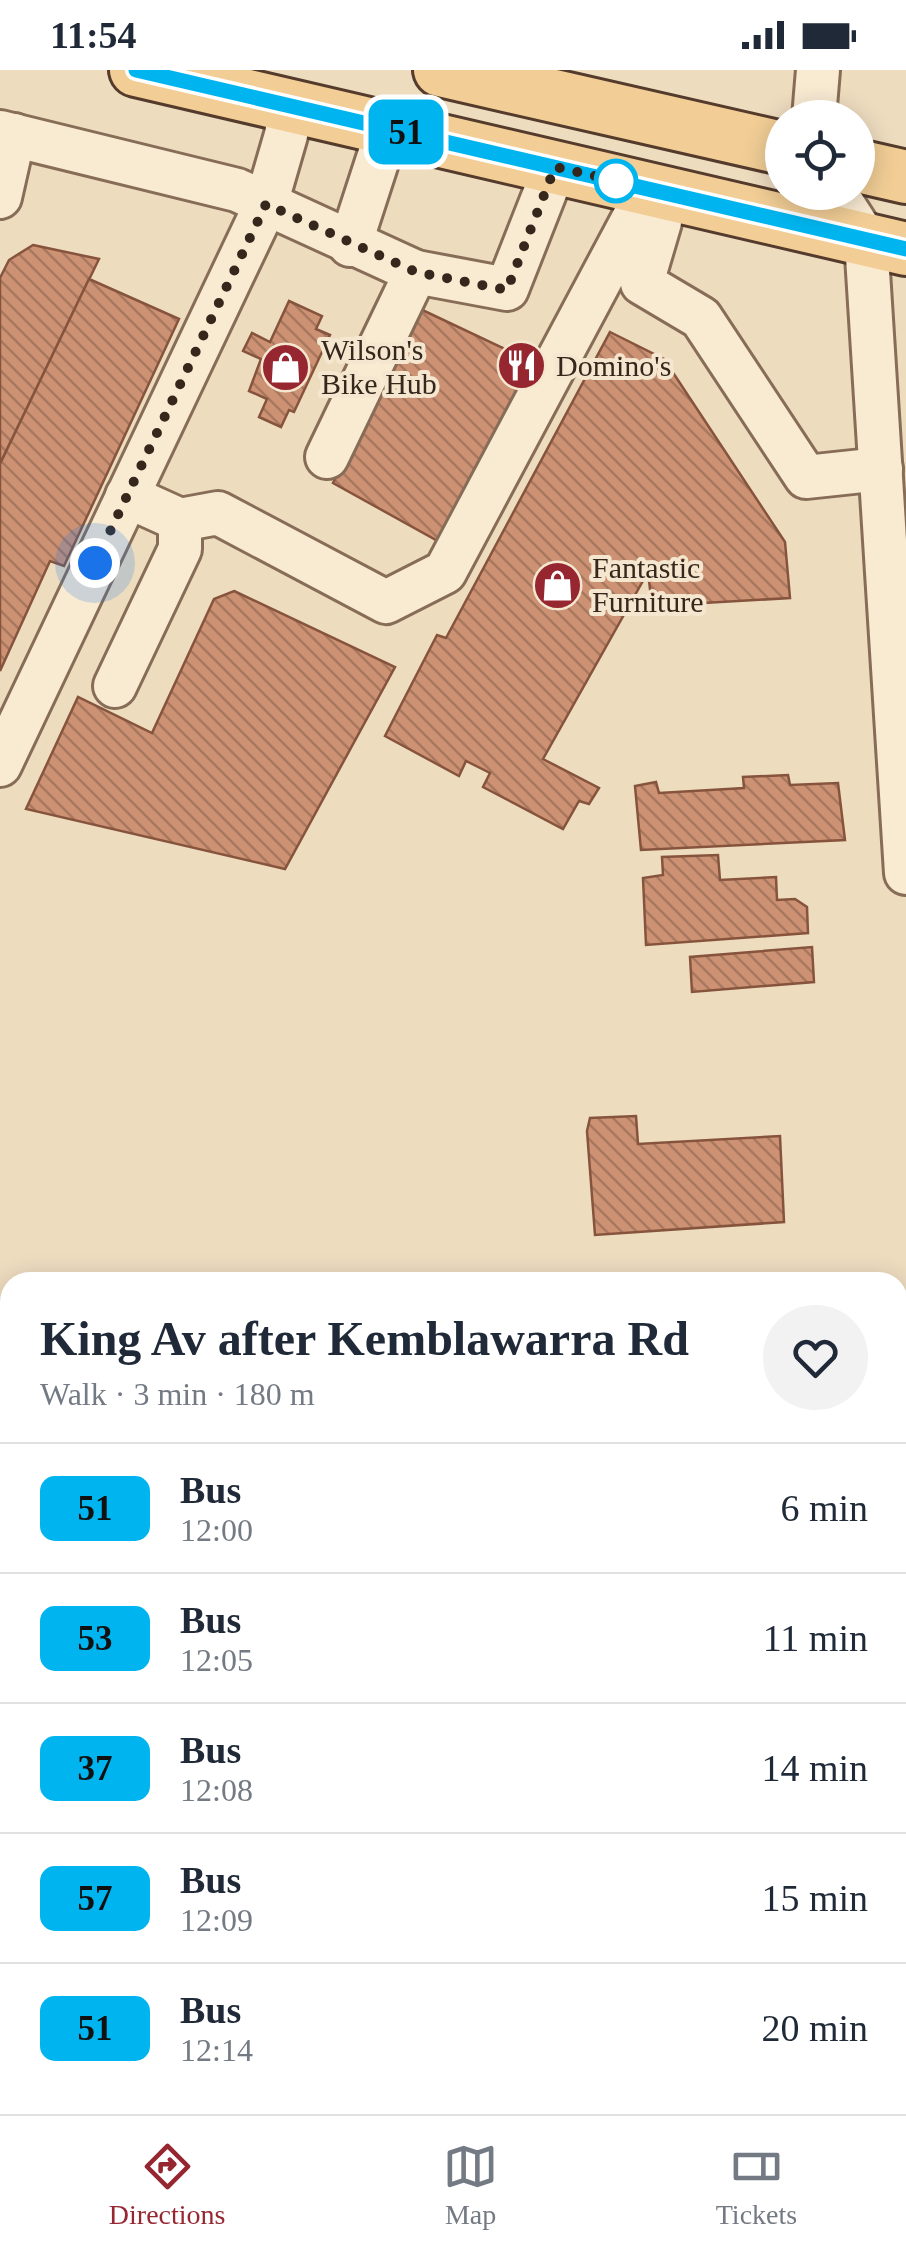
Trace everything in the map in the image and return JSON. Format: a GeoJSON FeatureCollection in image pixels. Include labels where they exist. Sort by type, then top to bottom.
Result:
{"type":"FeatureCollection","features":[{"type":"Feature","properties":{"kind":"main road"},"geometry":{"type":"LineString","coordinates":[[136,70],[886,245]]}},
{"type":"Feature","properties":{"kind":"main road"},"geometry":{"type":"LineString","coordinates":[[440,70],[765,144]]}},
{"type":"Feature","properties":{"kind":"main road"},"geometry":{"type":"LineString","coordinates":[[875,170],[906,177]]}},
{"type":"Feature","properties":{"kind":"street"},"geometry":{"type":"LineString","coordinates":[[816,100],[818,70]]}},
{"type":"Feature","properties":{"kind":"street"},"geometry":{"type":"LineString","coordinates":[[0,764],[266,204],[286,135],[290,105]]}},
{"type":"Feature","properties":{"kind":"street"},"geometry":{"type":"LineString","coordinates":[[350,244],[388,128]]}},
{"type":"Feature","properties":{"kind":"street"},"geometry":{"type":"LineString","coordinates":[[0,197],[7,134],[236,190],[416,272],[507,290],[555,167]]}},
{"type":"Feature","properties":{"kind":"street"},"geometry":{"type":"LineString","coordinates":[[127,496],[180,520],[218,513],[386,602],[444,572],[634,217],[654,190]]}},
{"type":"Feature","properties":{"kind":"street"},"geometry":{"type":"LineString","coordinates":[[654,190],[660,222],[642,283],[701,318],[806,477],[881,469]]}},
{"type":"Feature","properties":{"kind":"street"},"geometry":{"type":"LineString","coordinates":[[852,210],[886,245],[892,418],[881,469],[901,714],[906,873]]}},
{"type":"Feature","properties":{"kind":"street"},"geometry":{"type":"LineString","coordinates":[[327,457],[416,272]]}},
{"type":"Feature","properties":{"kind":"street"},"geometry":{"type":"LineString","coordinates":[[116,686],[180,549],[180,520]]}},
{"type":"Feature","properties":{"kind":"building"},"geometry":{"type":"Polygon","coordinates":[[[33,245],[99,259],[0,464],[0,278],[9,260],[33,245]]]}},
{"type":"Feature","properties":{"kind":"building"},"geometry":{"type":"Polygon","coordinates":[[[89,279],[179,319],[64,566],[50,561],[0,671],[0,464],[89,279]]]}},
{"type":"Feature","properties":{"kind":"building","name":"Wilson's Bike Hub"},"geometry":{"type":"Polygon","coordinates":[[[289,301],[322,316],[316,329],[330,335],[294,412],[289,410],[281,427],[259,417],[267,399],[249,391],[261,359],[243,351],[252,333],[270,342],[289,301]]]}},
{"type":"Feature","properties":{"kind":"building"},"geometry":{"type":"Polygon","coordinates":[[[416,307],[537,364],[445,545],[333,483],[416,307]]]}},
{"type":"Feature","properties":{"kind":"building","name":"Fantastic Furniture"},"geometry":{"type":"Polygon","coordinates":[[[610,332],[664,359],[785,542],[790,598],[652,606],[648,572],[543,759],[599,788],[589,804],[579,801],[563,829],[483,787],[490,773],[466,761],[459,776],[385,736],[437,635],[446,638],[610,332]]]}},
{"type":"Feature","properties":{"kind":"building"},"geometry":{"type":"Polygon","coordinates":[[[234,591],[395,667],[285,869],[26,809],[78,697],[152,733],[214,599],[234,591]]]}},
{"type":"Feature","properties":{"kind":"building"},"geometry":{"type":"Polygon","coordinates":[[[788,775],[790,785],[838,783],[845,840],[641,850],[635,786],[656,782],[659,793],[744,788],[743,777],[788,775]]]}},
{"type":"Feature","properties":{"kind":"building"},"geometry":{"type":"Polygon","coordinates":[[[718,855],[720,880],[776,877],[777,900],[795,899],[807,907],[808,933],[646,945],[643,878],[663,875],[662,857],[718,855]]]}},
{"type":"Feature","properties":{"kind":"building"},"geometry":{"type":"Polygon","coordinates":[[[812,947],[814,982],[692,992],[690,957],[812,947]]]}},
{"type":"Feature","properties":{"kind":"building"},"geometry":{"type":"Polygon","coordinates":[[[636,1116],[638,1144],[780,1136],[784,1222],[595,1235],[587,1131],[590,1118],[636,1116]]]}},
{"type":"Feature","properties":{"kind":"bus line","name":"51"},"geometry":{"type":"LineString","coordinates":[[136,70],[906,249]]}},
{"type":"Feature","properties":{"kind":"place","name":"Domino's"},"geometry":{"type":"Point","coordinates":[521,366]}},
{"type":"Feature","properties":{"kind":"place","name":"Wilson's Bike Hub"},"geometry":{"type":"Point","coordinates":[286,367]}},
{"type":"Feature","properties":{"kind":"place","name":"Fantastic Furniture"},"geometry":{"type":"Point","coordinates":[557,585]}},
{"type":"Feature","properties":{"kind":"route"},"geometry":{"type":"LineString","coordinates":[[95,563],[266,204],[416,272],[507,290],[555,167],[621,182],[616,181]]}}]}
